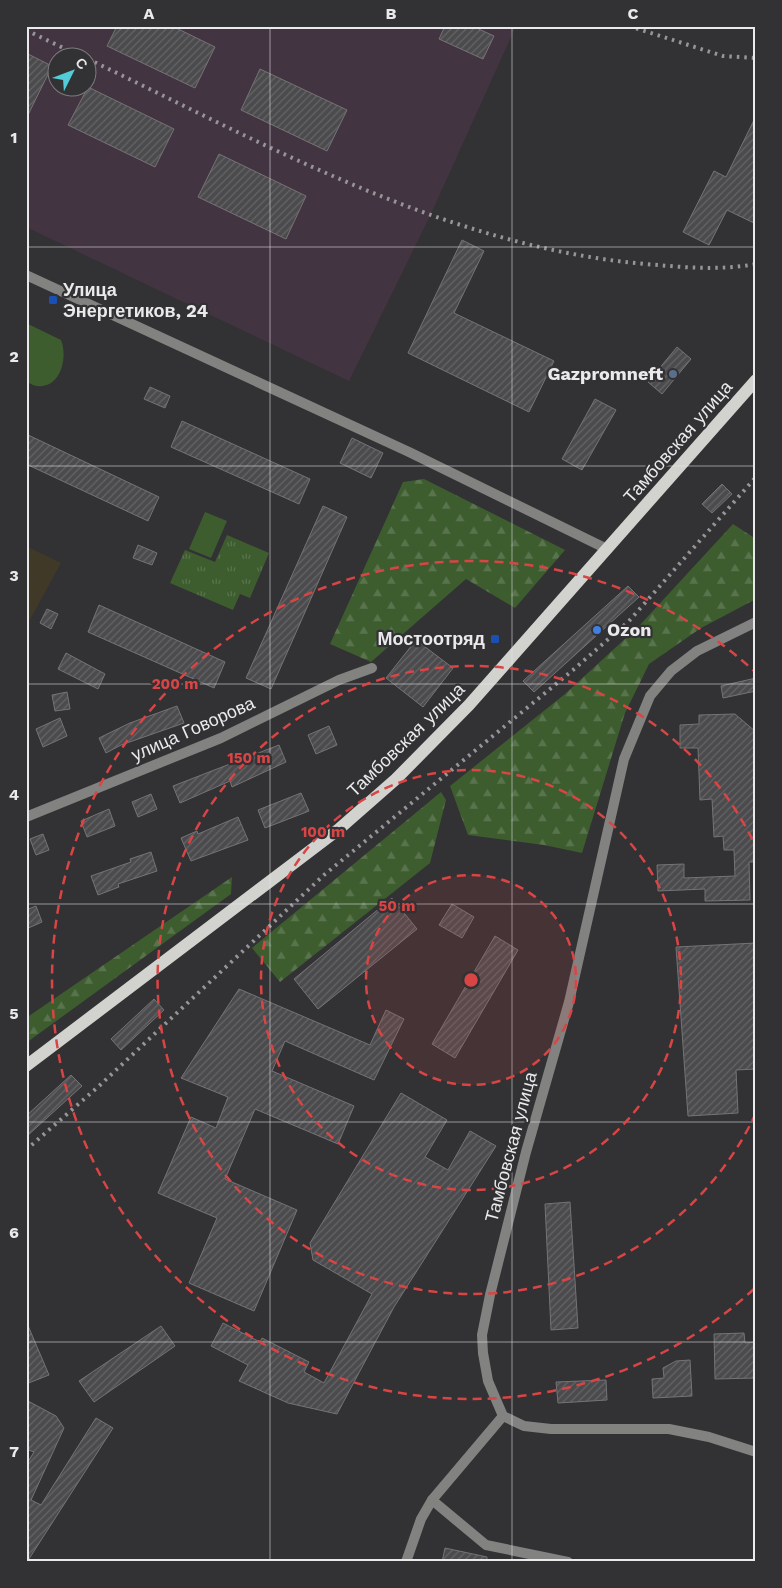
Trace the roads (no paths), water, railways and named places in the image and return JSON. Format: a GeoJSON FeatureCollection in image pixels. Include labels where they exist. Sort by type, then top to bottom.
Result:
{"type":"FeatureCollection","features":[{"type":"Feature","properties":{"kind":"main road","name":"Тамбовская улица"},"geometry":{"type":"LineString","coordinates":[[26,1066],[339,829],[396,779],[469,706],[756,380]]}},
{"type":"Feature","properties":{"kind":"street"},"geometry":{"type":"LineString","coordinates":[[26,275],[400,448],[607,549]]}},
{"type":"Feature","properties":{"kind":"street","name":"Тамбовская улица"},"geometry":{"type":"LineString","coordinates":[[503,1416],[488,1381],[482,1335],[526,1152],[569,1002],[624,759],[650,696],[670,672],[697,651],[756,622]]}},
{"type":"Feature","properties":{"kind":"street","name":"улица Говорова"},"geometry":{"type":"LineString","coordinates":[[26,817],[221,738],[340,680],[372,668]]}},
{"type":"Feature","properties":{"kind":"street"},"geometry":{"type":"LineString","coordinates":[[406,1562],[421,1519],[432,1500],[503,1416],[524,1426],[669,1429],[709,1437],[756,1452]]}},
{"type":"Feature","properties":{"kind":"street"},"geometry":{"type":"LineString","coordinates":[[432,1500],[486,1545],[568,1562]]}},
{"type":"Feature","properties":{"kind":"railway"},"geometry":{"type":"LineString","coordinates":[[629,26],[723,56],[756,58]]}},
{"type":"Feature","properties":{"kind":"railway"},"geometry":{"type":"LineString","coordinates":[[26,30],[63,48]]}},
{"type":"Feature","properties":{"kind":"railway"},"geometry":{"type":"LineString","coordinates":[[98,64],[294,159],[364,189],[436,217],[508,239],[582,256],[658,265],[707,268],[756,264]]}},
{"type":"Feature","properties":{"kind":"railway"},"geometry":{"type":"LineString","coordinates":[[26,1150],[99,1086],[324,875],[573,670],[629,621],[756,477]]}},
{"type":"Feature","properties":{"kind":"place","name":"Улица Энергетиков, 24"},"geometry":{"type":"Point","coordinates":[53,300]}},
{"type":"Feature","properties":{"kind":"place","name":"Gazpromneft"},"geometry":{"type":"Point","coordinates":[673,374]}},
{"type":"Feature","properties":{"kind":"place","name":"Ozon"},"geometry":{"type":"Point","coordinates":[597,630]}},
{"type":"Feature","properties":{"kind":"place","name":"Мостоотряд"},"geometry":{"type":"Point","coordinates":[495,639]}}]}
